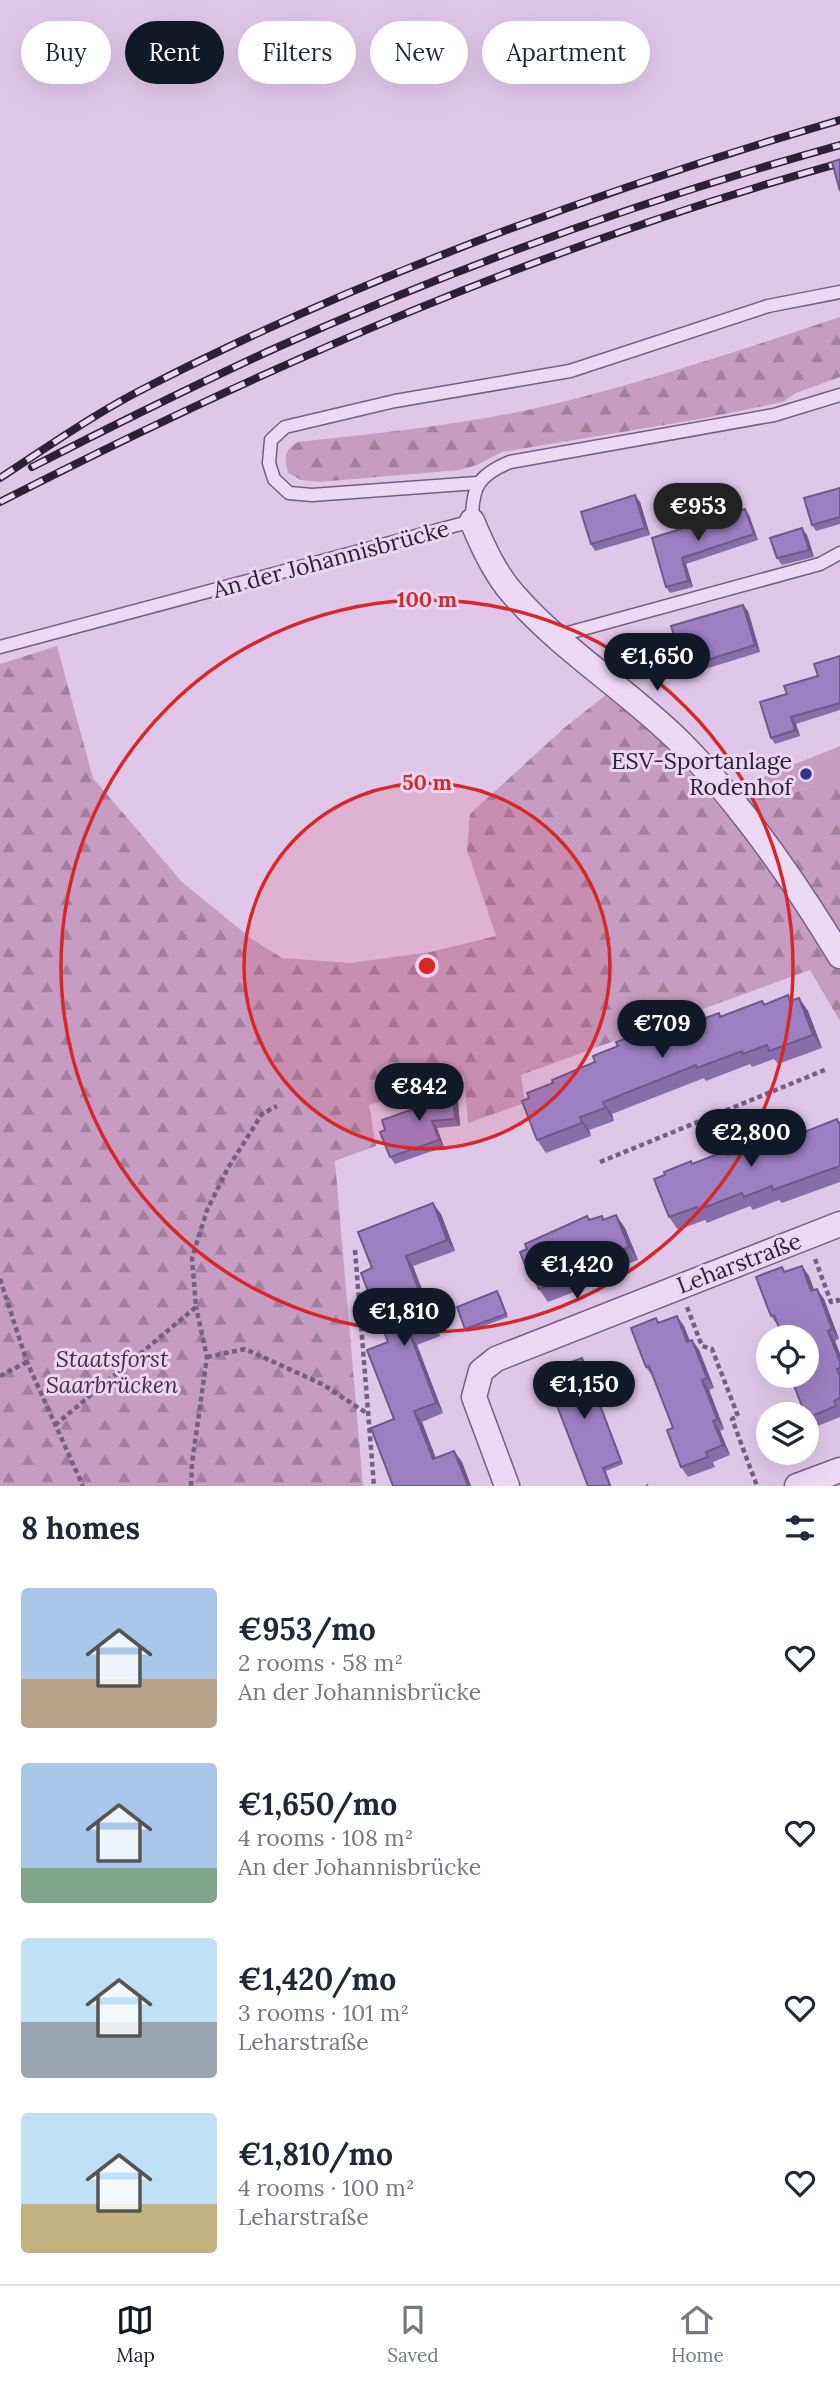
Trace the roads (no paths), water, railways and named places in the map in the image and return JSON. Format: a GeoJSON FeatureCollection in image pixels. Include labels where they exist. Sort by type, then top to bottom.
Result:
{"type":"FeatureCollection","features":[{"type":"Feature","properties":{"kind":"street","name":"An der Johannisbrücke"},"geometry":{"type":"LineString","coordinates":[[472,521],[488,559],[513,595],[679,742],[721,786],[799,888],[840,956]]}},
{"type":"Feature","properties":{"kind":"street","name":"Leharstraße"},"geometry":{"type":"LineString","coordinates":[[507,1486],[474,1397],[481,1371],[496,1359],[840,1224]]}},
{"type":"Feature","properties":{"kind":"street"},"geometry":{"type":"LineString","coordinates":[[797,1486],[840,1469]]}},
{"type":"Feature","properties":{"kind":"lane"},"geometry":{"type":"LineString","coordinates":[[840,292],[768,306],[570,371],[395,401],[285,426],[271,440],[269,463],[274,480],[289,493],[312,495],[477,483],[493,470],[510,462],[775,415],[840,395]]}},
{"type":"Feature","properties":{"kind":"lane"},"geometry":{"type":"LineString","coordinates":[[472,521],[472,502],[477,483]]}},
{"type":"Feature","properties":{"kind":"lane","name":"An der Johannisbrücke"},"geometry":{"type":"LineString","coordinates":[[0,647],[472,521]]}},
{"type":"Feature","properties":{"kind":"lane"},"geometry":{"type":"LineString","coordinates":[[557,636],[820,564],[840,553]]}},
{"type":"Feature","properties":{"kind":"railway"},"geometry":{"type":"LineString","coordinates":[[0,478],[130,396],[316,307],[488,237],[575,205],[840,120]]}},
{"type":"Feature","properties":{"kind":"railway"},"geometry":{"type":"LineString","coordinates":[[32,467],[239,365],[409,291],[623,212],[840,145]]}},
{"type":"Feature","properties":{"kind":"railway"},"geometry":{"type":"LineString","coordinates":[[0,502],[205,402],[411,311],[623,231],[730,195],[840,163]]}},
{"type":"Feature","properties":{"kind":"place","name":"ESV-Sportanlage Rodenhof"},"geometry":{"type":"Point","coordinates":[806,774]}},
{"type":"Feature","properties":{"kind":"park label","name":"Staatsforst Saarbrücken"},"geometry":{"type":"Point","coordinates":[112,1372]}}]}
